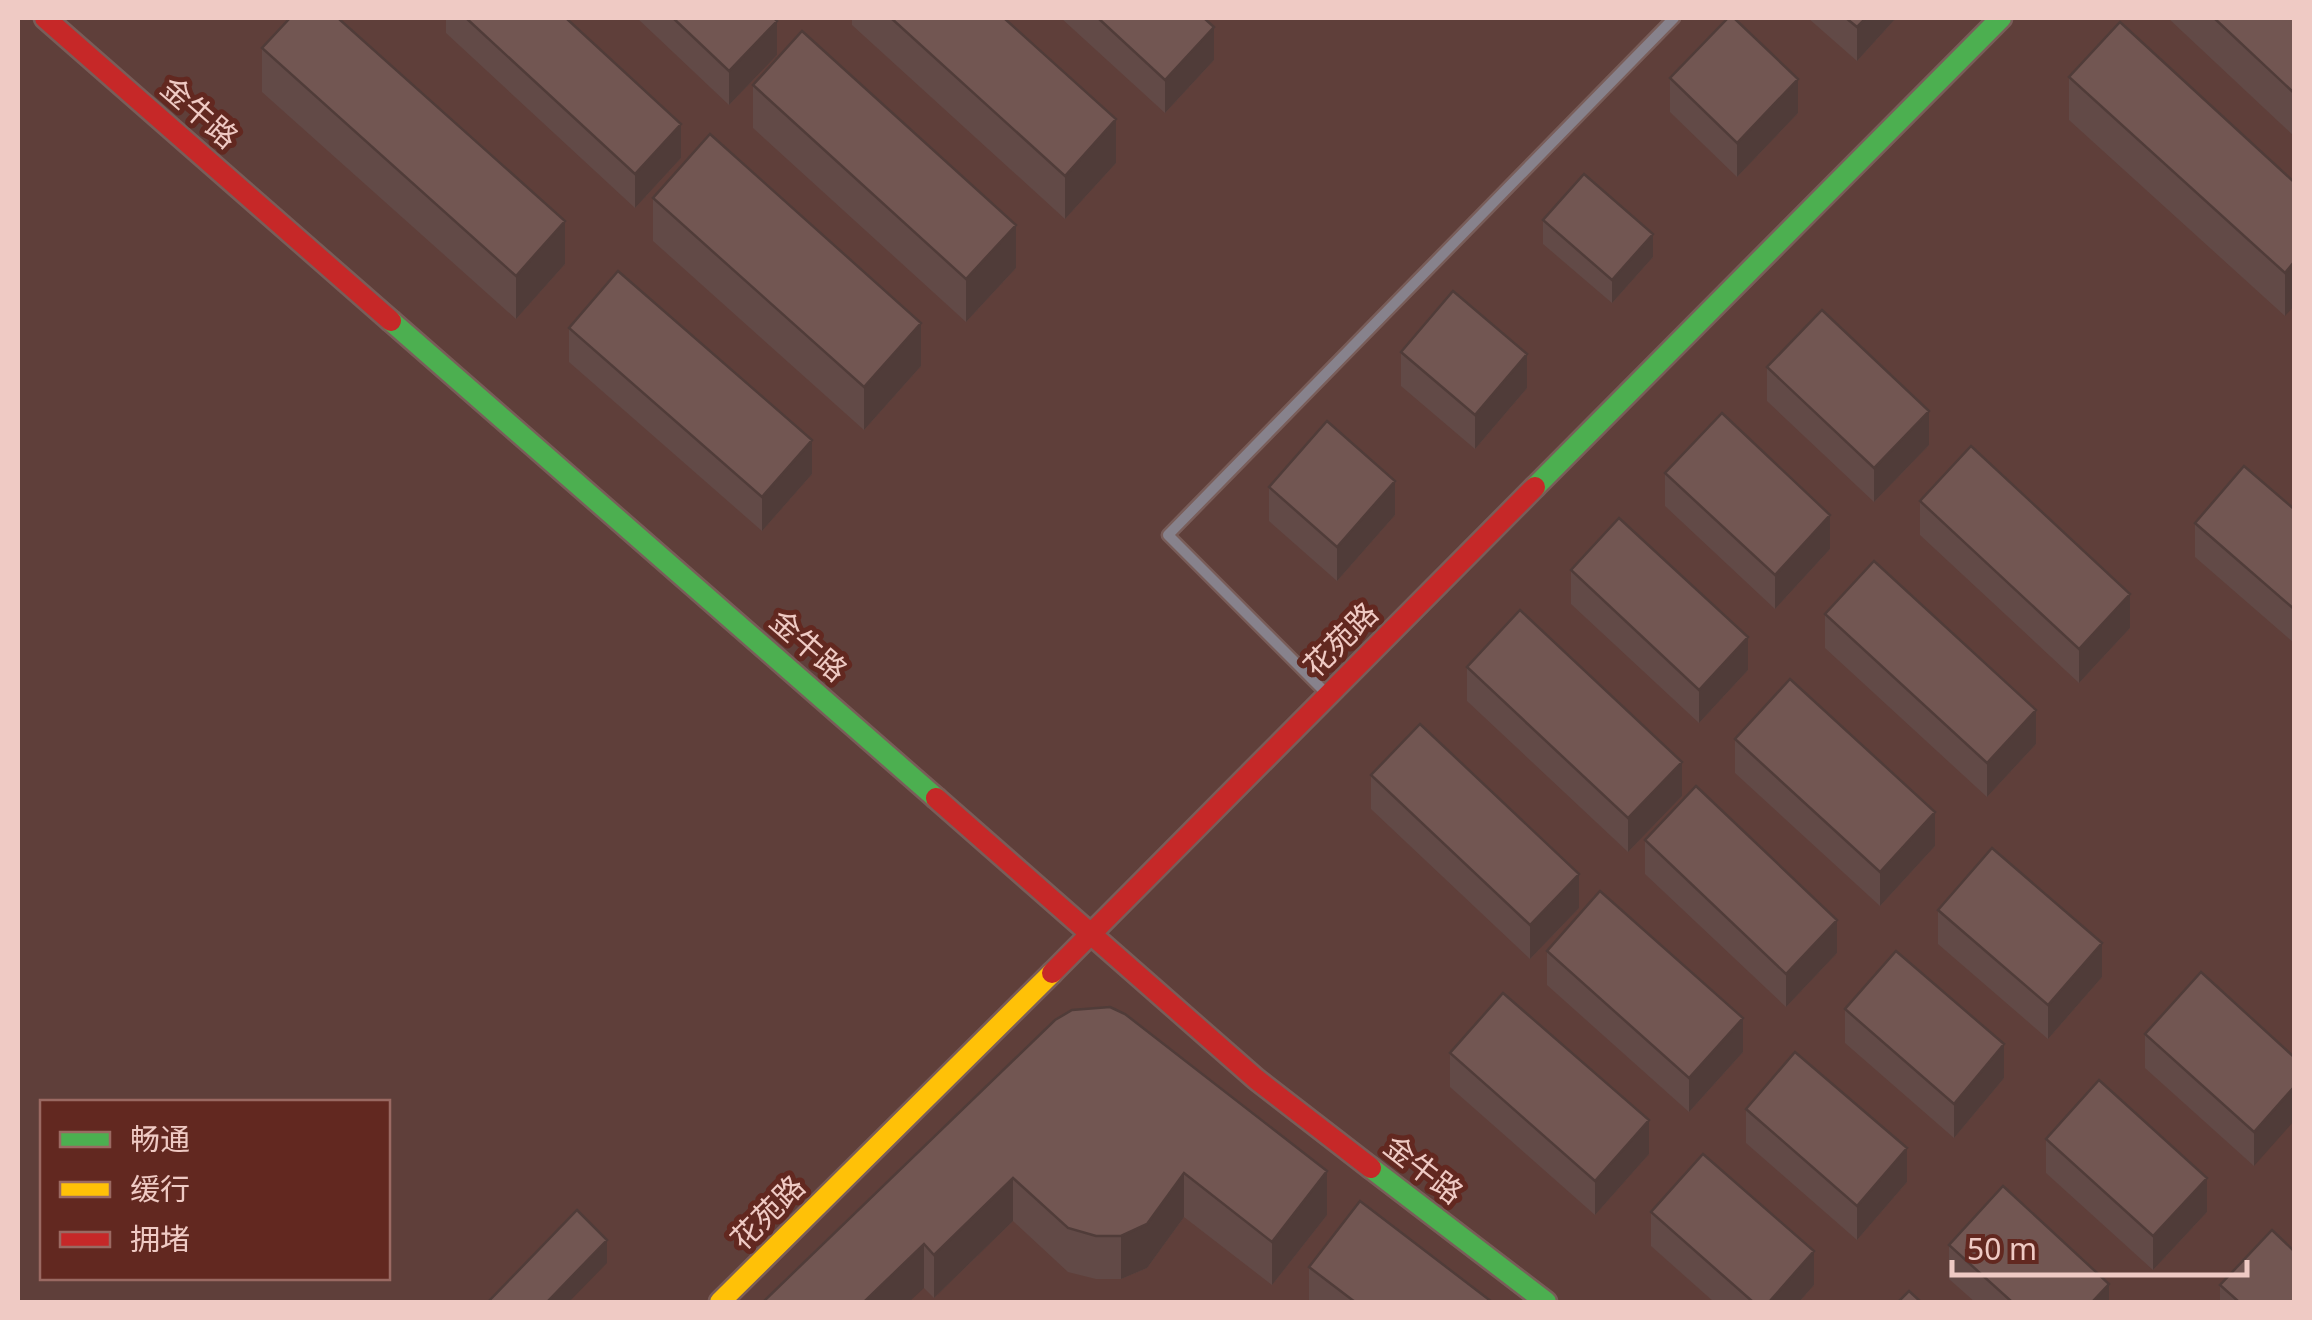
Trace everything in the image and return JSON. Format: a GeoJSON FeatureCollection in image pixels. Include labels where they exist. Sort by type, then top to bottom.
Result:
{"type":"FeatureCollection","features":[{"type":"Feature","properties":{"kind":"street","name":"金牛路"},"geometry":{"type":"LineString","coordinates":[[45,18],[1256,1079],[1546,1302]]}},
{"type":"Feature","properties":{"kind":"street"},"geometry":{"type":"LineString","coordinates":[[1328,695],[1168,535],[1674,18]]}},
{"type":"Feature","properties":{"kind":"street","name":"花苑路"},"geometry":{"type":"LineString","coordinates":[[720,1302],[2002,18]]}},
{"type":"Feature","properties":{"kind":"building"},"geometry":{"type":"Polygon","coordinates":[[[290,18],[338,18],[565,221],[516,276],[262,48],[290,18]]]}},
{"type":"Feature","properties":{"kind":"building"},"geometry":{"type":"Polygon","coordinates":[[[466,18],[566,18],[681,124],[635,174],[466,18]]]}},
{"type":"Feature","properties":{"kind":"building"},"geometry":{"type":"Polygon","coordinates":[[[673,18],[774,18],[777,21],[729,71],[673,18]]]}},
{"type":"Feature","properties":{"kind":"building"},"geometry":{"type":"Polygon","coordinates":[[[891,18],[1004,18],[1116,119],[1065,176],[891,18]]]}},
{"type":"Feature","properties":{"kind":"building"},"geometry":{"type":"Polygon","coordinates":[[[1098,18],[1204,18],[1214,27],[1165,80],[1098,18]]]}},
{"type":"Feature","properties":{"kind":"building"},"geometry":{"type":"Polygon","coordinates":[[[1728,18],[1734,18],[1798,79],[1737,143],[1670,78],[1728,18]]]}},
{"type":"Feature","properties":{"kind":"building"},"geometry":{"type":"Polygon","coordinates":[[[1846,18],[1866,18],[1857,27],[1846,18]]]}},
{"type":"Feature","properties":{"kind":"building"},"geometry":{"type":"Polygon","coordinates":[[[2214,18],[2294,18],[2294,93],[2214,18]]]}},
{"type":"Feature","properties":{"kind":"building"},"geometry":{"type":"Polygon","coordinates":[[[2120,22],[2294,182],[2294,262],[2285,273],[2069,77],[2120,22]]]}},
{"type":"Feature","properties":{"kind":"building"},"geometry":{"type":"Polygon","coordinates":[[[802,31],[1016,225],[966,279],[753,85],[802,31]]]}},
{"type":"Feature","properties":{"kind":"building"},"geometry":{"type":"Polygon","coordinates":[[[710,134],[921,323],[864,387],[653,198],[710,134]]]}},
{"type":"Feature","properties":{"kind":"building"},"geometry":{"type":"Polygon","coordinates":[[[1584,174],[1653,234],[1612,280],[1543,220],[1584,174]]]}},
{"type":"Feature","properties":{"kind":"building"},"geometry":{"type":"Polygon","coordinates":[[[618,271],[812,440],[762,497],[569,328],[618,271]]]}},
{"type":"Feature","properties":{"kind":"building"},"geometry":{"type":"Polygon","coordinates":[[[1453,291],[1527,354],[1475,415],[1401,352],[1453,291]]]}},
{"type":"Feature","properties":{"kind":"building"},"geometry":{"type":"Polygon","coordinates":[[[1822,310],[1929,411],[1874,468],[1767,367],[1822,310]]]}},
{"type":"Feature","properties":{"kind":"building"},"geometry":{"type":"Polygon","coordinates":[[[1722,413],[1830,515],[1775,575],[1665,473],[1722,413]]]}},
{"type":"Feature","properties":{"kind":"building"},"geometry":{"type":"Polygon","coordinates":[[[1327,421],[1395,481],[1337,547],[1269,487],[1327,421]]]}},
{"type":"Feature","properties":{"kind":"building"},"geometry":{"type":"Polygon","coordinates":[[[1971,446],[2130,594],[2079,649],[1920,501],[1971,446]]]}},
{"type":"Feature","properties":{"kind":"building"},"geometry":{"type":"Polygon","coordinates":[[[2244,466],[2294,509],[2294,609],[2195,523],[2244,466]]]}},
{"type":"Feature","properties":{"kind":"building"},"geometry":{"type":"Polygon","coordinates":[[[1619,518],[1748,637],[1699,690],[1571,570],[1619,518]]]}},
{"type":"Feature","properties":{"kind":"building"},"geometry":{"type":"Polygon","coordinates":[[[1874,561],[2036,710],[1987,763],[1825,614],[1874,561]]]}},
{"type":"Feature","properties":{"kind":"building"},"geometry":{"type":"Polygon","coordinates":[[[1520,610],[1682,762],[1628,818],[1467,667],[1520,610]]]}},
{"type":"Feature","properties":{"kind":"building"},"geometry":{"type":"Polygon","coordinates":[[[1790,679],[1935,812],[1880,872],[1735,739],[1790,679]]]}},
{"type":"Feature","properties":{"kind":"building"},"geometry":{"type":"Polygon","coordinates":[[[1420,724],[1579,874],[1530,925],[1371,775],[1420,724]]]}},
{"type":"Feature","properties":{"kind":"building"},"geometry":{"type":"Polygon","coordinates":[[[1696,786],[1837,920],[1786,974],[1645,840],[1696,786]]]}},
{"type":"Feature","properties":{"kind":"building"},"geometry":{"type":"Polygon","coordinates":[[[1992,848],[2102,943],[2048,1005],[1938,910],[1992,848]]]}},
{"type":"Feature","properties":{"kind":"building"},"geometry":{"type":"Polygon","coordinates":[[[1600,891],[1743,1018],[1689,1078],[1547,951],[1600,891]]]}},
{"type":"Feature","properties":{"kind":"building"},"geometry":{"type":"Polygon","coordinates":[[[1896,951],[2004,1044],[1954,1104],[1845,1009],[1896,951]]]}},
{"type":"Feature","properties":{"kind":"building"},"geometry":{"type":"Polygon","coordinates":[[[2201,972],[2294,1057],[2294,1087],[2254,1132],[2145,1034],[2201,972]]]}},
{"type":"Feature","properties":{"kind":"building"},"geometry":{"type":"Polygon","coordinates":[[[1503,993],[1649,1120],[1595,1181],[1450,1053],[1503,993]]]}},
{"type":"Feature","properties":{"kind":"building"},"geometry":{"type":"Polygon","coordinates":[[[1110,1007],[1125,1014],[1327,1171],[1272,1242],[1184,1173],[1147,1224],[1121,1236],[1096,1236],[1068,1228],[1013,1178],[934,1255],[924,1244],[864,1302],[763,1302],[1055,1020],[1072,1010],[1110,1007]]]}},
{"type":"Feature","properties":{"kind":"building"},"geometry":{"type":"Polygon","coordinates":[[[1795,1052],[1907,1148],[1857,1206],[1746,1109],[1795,1052]]]}},
{"type":"Feature","properties":{"kind":"building"},"geometry":{"type":"Polygon","coordinates":[[[2099,1080],[2207,1178],[2153,1236],[2046,1139],[2099,1080]]]}},
{"type":"Feature","properties":{"kind":"building"},"geometry":{"type":"Polygon","coordinates":[[[1703,1154],[1814,1251],[1769,1302],[1753,1302],[1651,1212],[1703,1154]]]}},
{"type":"Feature","properties":{"kind":"building"},"geometry":{"type":"Polygon","coordinates":[[[2003,1186],[2109,1284],[2092,1302],[2012,1302],[1949,1245],[2003,1186]]]}},
{"type":"Feature","properties":{"kind":"building"},"geometry":{"type":"Polygon","coordinates":[[[1360,1201],[1492,1302],[1355,1302],[1309,1267],[1360,1201]]]}},
{"type":"Feature","properties":{"kind":"building"},"geometry":{"type":"Polygon","coordinates":[[[577,1210],[607,1240],[547,1302],[488,1302],[577,1210]]]}},
{"type":"Feature","properties":{"kind":"building"},"geometry":{"type":"Polygon","coordinates":[[[2272,1230],[2294,1251],[2294,1302],[2239,1302],[2220,1285],[2272,1230]]]}},
{"type":"Feature","properties":{"kind":"building"},"geometry":{"type":"Polygon","coordinates":[[[1909,1291],[1921,1302],[1898,1302],[1909,1291]]]}},
{"type":"Feature","properties":{"kind":"traffic: fast"},"geometry":{"type":"LineString","coordinates":[[1535,487],[2001,18]]}},
{"type":"Feature","properties":{"kind":"traffic: fast"},"geometry":{"type":"LineString","coordinates":[[391,321],[936,798]]}},
{"type":"Feature","properties":{"kind":"traffic: fast"},"geometry":{"type":"LineString","coordinates":[[1371,1168],[1546,1302]]}},
{"type":"Feature","properties":{"kind":"traffic: slow"},"geometry":{"type":"LineString","coordinates":[[720,1302],[1052,973]]}},
{"type":"Feature","properties":{"kind":"traffic: jam"},"geometry":{"type":"LineString","coordinates":[[45,18],[391,321]]}},
{"type":"Feature","properties":{"kind":"traffic: jam"},"geometry":{"type":"LineString","coordinates":[[1052,973],[1535,487]]}},
{"type":"Feature","properties":{"kind":"traffic: jam"},"geometry":{"type":"LineString","coordinates":[[936,798],[1256,1079],[1371,1168]]}}]}
